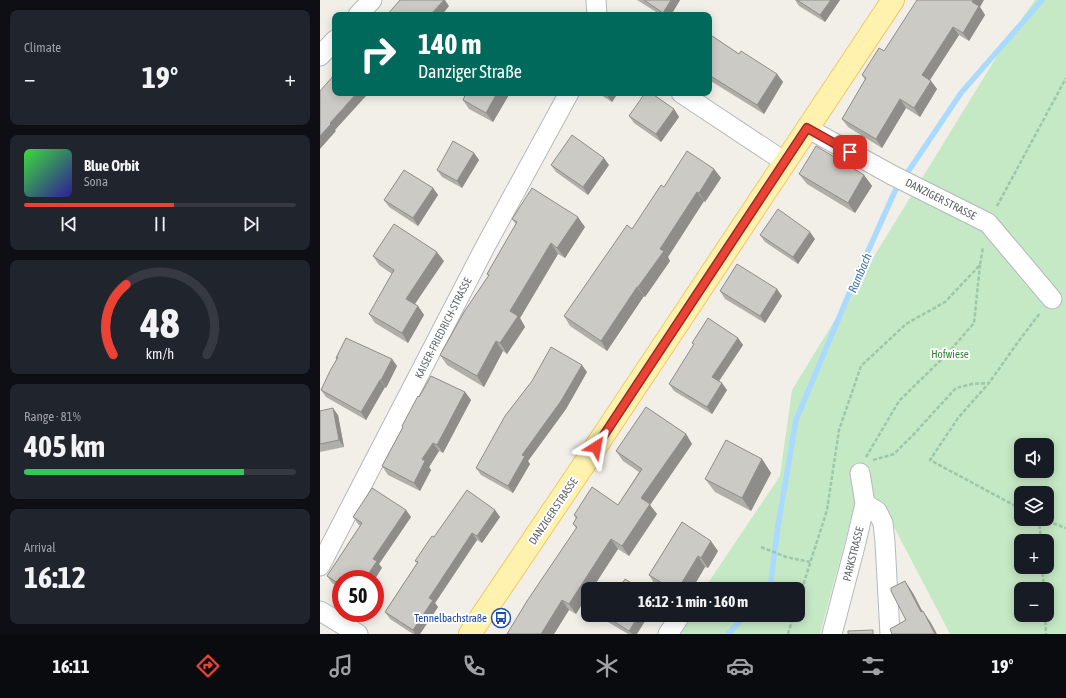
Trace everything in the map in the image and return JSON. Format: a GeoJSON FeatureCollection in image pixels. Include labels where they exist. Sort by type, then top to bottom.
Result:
{"type":"FeatureCollection","features":[{"type":"Feature","properties":{"kind":"main road","name":"DANZIGER STRASSE"},"geometry":{"type":"LineString","coordinates":[[470,634],[893,0]]}},
{"type":"Feature","properties":{"kind":"street"},"geometry":{"type":"LineString","coordinates":[[361,12],[372,0]]}},
{"type":"Feature","properties":{"kind":"street"},"geometry":{"type":"LineString","coordinates":[[596,0],[597,12]]}},
{"type":"Feature","properties":{"kind":"street"},"geometry":{"type":"LineString","coordinates":[[320,56],[332,43]]}},
{"type":"Feature","properties":{"kind":"street","name":"KAISER-FRIEDRICH-STRASSE"},"geometry":{"type":"LineString","coordinates":[[320,566],[485,247],[567,96]]}},
{"type":"Feature","properties":{"kind":"street"},"geometry":{"type":"LineString","coordinates":[[686,96],[785,162]]}},
{"type":"Feature","properties":{"kind":"street","name":"DANZIGER STRASSE"},"geometry":{"type":"LineString","coordinates":[[807,128],[892,174],[988,223],[1052,299]]}},
{"type":"Feature","properties":{"kind":"street","name":"PARKSTRASSE"},"geometry":{"type":"LineString","coordinates":[[832,634],[865,504],[861,468]]}},
{"type":"Feature","properties":{"kind":"street"},"geometry":{"type":"LineString","coordinates":[[865,504],[877,511],[883,523],[890,634]]}},
{"type":"Feature","properties":{"kind":"street"},"geometry":{"type":"LineString","coordinates":[[320,611],[358,634]]}},
{"type":"Feature","properties":{"kind":"path"},"geometry":{"type":"LineString","coordinates":[[861,468],[899,401],[948,353],[974,323],[980,265],[988,223],[1066,78]]}},
{"type":"Feature","properties":{"kind":"path"},"geometry":{"type":"LineString","coordinates":[[804,582],[827,510],[839,430],[861,366],[906,324],[945,302],[980,265]]}},
{"type":"Feature","properties":{"kind":"path"},"geometry":{"type":"LineString","coordinates":[[1014,505],[930,460],[958,418],[989,383],[1018,342],[1052,299]]}},
{"type":"Feature","properties":{"kind":"path"},"geometry":{"type":"LineString","coordinates":[[861,468],[894,454],[956,388],[972,384],[989,383]]}},
{"type":"Feature","properties":{"kind":"path"},"geometry":{"type":"LineString","coordinates":[[1054,524],[1066,528]]}},
{"type":"Feature","properties":{"kind":"path"},"geometry":{"type":"LineString","coordinates":[[761,547],[786,557],[810,562]]}},
{"type":"Feature","properties":{"kind":"path"},"geometry":{"type":"LineString","coordinates":[[788,634],[792,622]]}},
{"type":"Feature","properties":{"kind":"path"},"geometry":{"type":"LineString","coordinates":[[1045,622],[1046,634]]}},
{"type":"Feature","properties":{"kind":"green space","name":"Hofwiese"},"geometry":{"type":"Polygon","coordinates":[[[1035,0],[1066,0],[1066,634],[950,634],[892,523],[874,498],[855,504],[820,634],[674,634],[682,622],[805,622],[805,582],[709,582],[780,476],[792,390],[1005,43],[1035,0]]]}},
{"type":"Feature","properties":{"kind":"building"},"geometry":{"type":"Polygon","coordinates":[[[400,0],[444,0],[433,12],[390,12],[400,0]]]}},
{"type":"Feature","properties":{"kind":"building"},"geometry":{"type":"Polygon","coordinates":[[[644,0],[671,0],[664,12],[644,0]]]}},
{"type":"Feature","properties":{"kind":"building"},"geometry":{"type":"Polygon","coordinates":[[[797,0],[831,0],[820,15],[797,0]]]}},
{"type":"Feature","properties":{"kind":"building"},"geometry":{"type":"Polygon","coordinates":[[[917,0],[973,0],[972,2],[979,6],[963,33],[953,27],[922,75],[931,81],[914,108],[900,99],[876,139],[842,119],[866,78],[862,75],[879,48],[884,51],[917,0]]]}},
{"type":"Feature","properties":{"kind":"building"},"geometry":{"type":"Polygon","coordinates":[[[712,36],[739,54],[741,51],[777,74],[757,105],[712,77],[712,36]]]}},
{"type":"Feature","properties":{"kind":"building"},"geometry":{"type":"Polygon","coordinates":[[[332,77],[332,96],[354,96],[320,136],[320,91],[332,77]]]}},
{"type":"Feature","properties":{"kind":"building"},"geometry":{"type":"Polygon","coordinates":[[[465,96],[495,96],[486,113],[463,100],[465,96]]]}},
{"type":"Feature","properties":{"kind":"building"},"geometry":{"type":"Polygon","coordinates":[[[643,96],[655,96],[674,109],[656,134],[629,116],[643,96]]]}},
{"type":"Feature","properties":{"kind":"building"},"geometry":{"type":"Polygon","coordinates":[[[572,135],[604,158],[583,187],[551,165],[572,135]]]}},
{"type":"Feature","properties":{"kind":"building"},"geometry":{"type":"Polygon","coordinates":[[[453,141],[474,153],[457,181],[437,170],[453,141]]]}},
{"type":"Feature","properties":{"kind":"building"},"geometry":{"type":"Polygon","coordinates":[[[816,146],[864,175],[848,203],[799,174],[816,146]]]}},
{"type":"Feature","properties":{"kind":"building"},"geometry":{"type":"Polygon","coordinates":[[[687,151],[714,169],[699,193],[697,192],[660,249],[664,251],[637,287],[601,341],[564,316],[627,225],[632,229],[661,185],[664,187],[687,151]]]}},
{"type":"Feature","properties":{"kind":"building"},"geometry":{"type":"Polygon","coordinates":[[[404,170],[433,188],[413,218],[384,200],[404,170]]]}},
{"type":"Feature","properties":{"kind":"building"},"geometry":{"type":"Polygon","coordinates":[[[532,188],[578,217],[557,248],[551,243],[510,311],[518,316],[500,343],[496,341],[477,376],[440,355],[464,312],[489,275],[487,274],[517,222],[512,219],[532,188]]]}},
{"type":"Feature","properties":{"kind":"building"},"geometry":{"type":"Polygon","coordinates":[[[778,209],[810,232],[793,257],[760,235],[778,209]]]}},
{"type":"Feature","properties":{"kind":"building"},"geometry":{"type":"Polygon","coordinates":[[[394,224],[437,252],[406,299],[418,306],[402,333],[369,314],[394,270],[373,256],[394,224]]]}},
{"type":"Feature","properties":{"kind":"building"},"geometry":{"type":"Polygon","coordinates":[[[737,264],[777,289],[760,316],[720,291],[737,264]]]}},
{"type":"Feature","properties":{"kind":"building"},"geometry":{"type":"Polygon","coordinates":[[[708,318],[738,338],[712,377],[722,383],[707,407],[669,384],[708,318]]]}},
{"type":"Feature","properties":{"kind":"building"},"geometry":{"type":"Polygon","coordinates":[[[346,338],[392,359],[361,412],[321,390],[346,338]]]}},
{"type":"Feature","properties":{"kind":"building"},"geometry":{"type":"Polygon","coordinates":[[[551,347],[582,365],[561,401],[522,455],[525,456],[508,486],[476,468],[505,416],[532,381],[551,347]]]}},
{"type":"Feature","properties":{"kind":"building"},"geometry":{"type":"Polygon","coordinates":[[[431,376],[465,392],[437,445],[433,443],[422,459],[425,461],[414,483],[382,466],[418,396],[419,397],[431,376]]]}},
{"type":"Feature","properties":{"kind":"building"},"geometry":{"type":"Polygon","coordinates":[[[646,407],[686,434],[641,498],[650,504],[622,546],[611,539],[583,582],[581,582],[581,585],[569,604],[562,600],[541,634],[507,634],[527,601],[577,527],[573,524],[577,517],[574,515],[592,487],[618,505],[642,469],[616,451],[646,407]]]}},
{"type":"Feature","properties":{"kind":"building"},"geometry":{"type":"Polygon","coordinates":[[[333,408],[339,440],[320,444],[320,411],[333,408]]]}},
{"type":"Feature","properties":{"kind":"building"},"geometry":{"type":"Polygon","coordinates":[[[726,440],[762,459],[742,498],[705,479],[726,440]]]}},
{"type":"Feature","properties":{"kind":"building"},"geometry":{"type":"Polygon","coordinates":[[[372,488],[406,510],[373,559],[377,561],[371,570],[332,570],[332,579],[327,576],[362,523],[353,517],[372,488]]]}},
{"type":"Feature","properties":{"kind":"building"},"geometry":{"type":"Polygon","coordinates":[[[467,490],[495,510],[477,536],[472,533],[429,598],[433,600],[413,630],[385,612],[418,562],[415,561],[467,490]]]}},
{"type":"Feature","properties":{"kind":"building"},"geometry":{"type":"Polygon","coordinates":[[[682,522],[711,541],[701,558],[698,556],[682,582],[660,582],[649,575],[682,522]]]}},
{"type":"Feature","properties":{"kind":"building"},"geometry":{"type":"Polygon","coordinates":[[[905,581],[921,612],[923,611],[935,634],[892,634],[890,629],[906,620],[891,591],[891,588],[905,581]]]}},
{"type":"Feature","properties":{"kind":"building"},"geometry":{"type":"Polygon","coordinates":[[[615,622],[635,622],[629,631],[615,622]]]}},
{"type":"Feature","properties":{"kind":"building"},"geometry":{"type":"Polygon","coordinates":[[[873,630],[873,634],[848,634],[848,631],[873,630]]]}},
{"type":"Feature","properties":{"kind":"waterway","name":"Rambach"},"geometry":{"type":"LineString","coordinates":[[771,582],[778,526],[796,420],[851,289],[895,191],[961,93],[1042,0]]}},
{"type":"Feature","properties":{"kind":"waterway","name":"Rambach"},"geometry":{"type":"LineString","coordinates":[[728,634],[739,622]]}},
{"type":"Feature","properties":{"kind":"place","name":"Tennelbachstraße"},"geometry":{"type":"Point","coordinates":[501,618]}},
{"type":"Feature","properties":{"kind":"route"},"geometry":{"type":"LineString","coordinates":[[596,447],[807,128],[850,152]]}}]}
